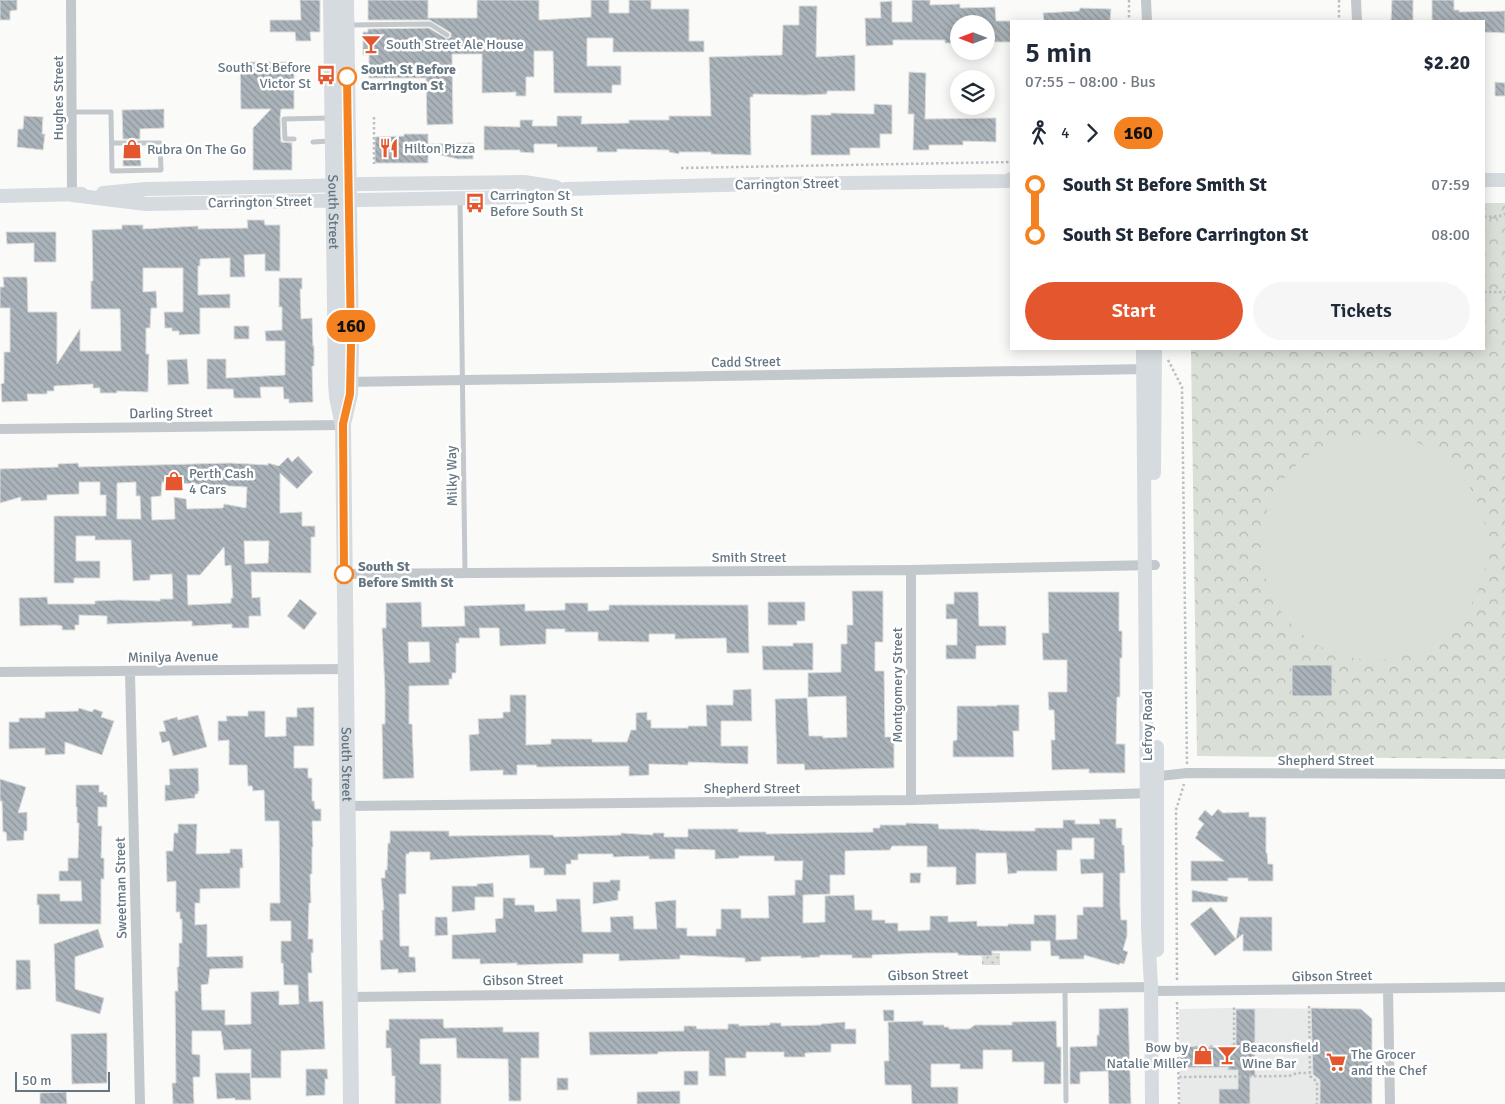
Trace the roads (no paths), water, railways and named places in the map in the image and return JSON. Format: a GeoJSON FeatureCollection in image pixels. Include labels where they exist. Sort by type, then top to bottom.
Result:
{"type":"FeatureCollection","features":[{"type":"Feature","properties":{"kind":"main road","name":"South Street"},"geometry":{"type":"LineString","coordinates":[[331,0],[340,118]]}},
{"type":"Feature","properties":{"kind":"main road","name":"South Street"},"geometry":{"type":"LineString","coordinates":[[346,0],[340,118],[343,382],[337,397],[343,424],[351,1104]]}},
{"type":"Feature","properties":{"kind":"main road"},"geometry":{"type":"LineString","coordinates":[[1485,180],[1505,180]]}},
{"type":"Feature","properties":{"kind":"main road","name":"Carrington Street"},"geometry":{"type":"LineString","coordinates":[[341,192],[460,198],[524,197],[567,189],[1010,181]]}},
{"type":"Feature","properties":{"kind":"main road","name":"Carrington Street"},"geometry":{"type":"LineString","coordinates":[[0,196],[72,195],[146,204],[524,182],[567,189]]}},
{"type":"Feature","properties":{"kind":"main road","name":"Lefroy Road"},"geometry":{"type":"LineString","coordinates":[[1143,350],[1149,369],[1154,468],[1150,565],[1154,989],[1152,1104]]}},
{"type":"Feature","properties":{"kind":"main road","name":"Lefroy Road"},"geometry":{"type":"LineString","coordinates":[[1149,369],[1161,351]]}},
{"type":"Feature","properties":{"kind":"main road","name":"Lefroy Road"},"geometry":{"type":"LineString","coordinates":[[1154,989],[1160,1104]]}},
{"type":"Feature","properties":{"kind":"street","name":"Hughes Street"},"geometry":{"type":"LineString","coordinates":[[71,0],[72,195]]}},
{"type":"Feature","properties":{"kind":"street"},"geometry":{"type":"LineString","coordinates":[[1146,0],[1147,20]]}},
{"type":"Feature","properties":{"kind":"street"},"geometry":{"type":"LineString","coordinates":[[1356,0],[1357,20]]}},
{"type":"Feature","properties":{"kind":"street","name":"Cadd Street"},"geometry":{"type":"LineString","coordinates":[[343,382],[1149,369]]}},
{"type":"Feature","properties":{"kind":"street","name":"Darling Street"},"geometry":{"type":"LineString","coordinates":[[0,429],[343,424]]}},
{"type":"Feature","properties":{"kind":"street","name":"Smith Street"},"geometry":{"type":"LineString","coordinates":[[344,574],[911,570],[1150,565]]}},
{"type":"Feature","properties":{"kind":"street","name":"Montgomery Street"},"geometry":{"type":"LineString","coordinates":[[911,570],[911,800]]}},
{"type":"Feature","properties":{"kind":"street","name":"Minilya Avenue"},"geometry":{"type":"LineString","coordinates":[[0,672],[346,669]]}},
{"type":"Feature","properties":{"kind":"street","name":"Sweetman Street"},"geometry":{"type":"LineString","coordinates":[[130,672],[140,1104]]}},
{"type":"Feature","properties":{"kind":"street","name":"Shepherd Street"},"geometry":{"type":"LineString","coordinates":[[1152,777],[1187,773],[1505,774]]}},
{"type":"Feature","properties":{"kind":"street","name":"Shepherd Street"},"geometry":{"type":"LineString","coordinates":[[347,806],[911,800],[1152,793]]}},
{"type":"Feature","properties":{"kind":"street","name":"Gibson Street"},"geometry":{"type":"LineString","coordinates":[[350,997],[1065,987],[1154,989],[1505,987]]}},
{"type":"Feature","properties":{"kind":"street"},"geometry":{"type":"LineString","coordinates":[[1388,989],[1390,1104]]}},
{"type":"Feature","properties":{"kind":"lane"},"geometry":{"type":"LineString","coordinates":[[346,25],[430,24],[447,35]]}},
{"type":"Feature","properties":{"kind":"lane"},"geometry":{"type":"LineString","coordinates":[[72,112],[111,112],[112,171],[161,170],[160,143],[112,143]]}},
{"type":"Feature","properties":{"kind":"lane"},"geometry":{"type":"LineString","coordinates":[[294,139],[285,139],[284,119],[340,118]]}},
{"type":"Feature","properties":{"kind":"lane"},"geometry":{"type":"LineString","coordinates":[[313,142],[340,141]]}},
{"type":"Feature","properties":{"kind":"lane","name":"Milky Way"},"geometry":{"type":"LineString","coordinates":[[460,198],[464,572]]}},
{"type":"Feature","properties":{"kind":"lane"},"geometry":{"type":"LineString","coordinates":[[1065,987],[1066,1102]]}},
{"type":"Feature","properties":{"kind":"place","name":"South Street Ale House"},"geometry":{"type":"Point","coordinates":[371,44]}},
{"type":"Feature","properties":{"kind":"place","name":"South St Before Victor St"},"geometry":{"type":"Point","coordinates":[326,75]}},
{"type":"Feature","properties":{"kind":"place","name":"South St Before Carrington St"},"geometry":{"type":"Point","coordinates":[347,77]}},
{"type":"Feature","properties":{"kind":"place","name":"Hilton Pizza"},"geometry":{"type":"Point","coordinates":[389,148]}},
{"type":"Feature","properties":{"kind":"place","name":"Rubra On The Go"},"geometry":{"type":"Point","coordinates":[132,149]}},
{"type":"Feature","properties":{"kind":"place","name":"Carrington St Before South St"},"geometry":{"type":"Point","coordinates":[475,203]}},
{"type":"Feature","properties":{"kind":"place","name":"Perth Cash 4 Cars"},"geometry":{"type":"Point","coordinates":[174,481]}},
{"type":"Feature","properties":{"kind":"place","name":"South St Before Smith St"},"geometry":{"type":"Point","coordinates":[344,574]}},
{"type":"Feature","properties":{"kind":"place","name":"Bow by Natalie Miller"},"geometry":{"type":"Point","coordinates":[1203,1055]}},
{"type":"Feature","properties":{"kind":"place","name":"Beaconsfield Wine Bar"},"geometry":{"type":"Point","coordinates":[1227,1055]}},
{"type":"Feature","properties":{"kind":"place","name":"The Grocer and the Chef"},"geometry":{"type":"Point","coordinates":[1336,1062]}}]}
